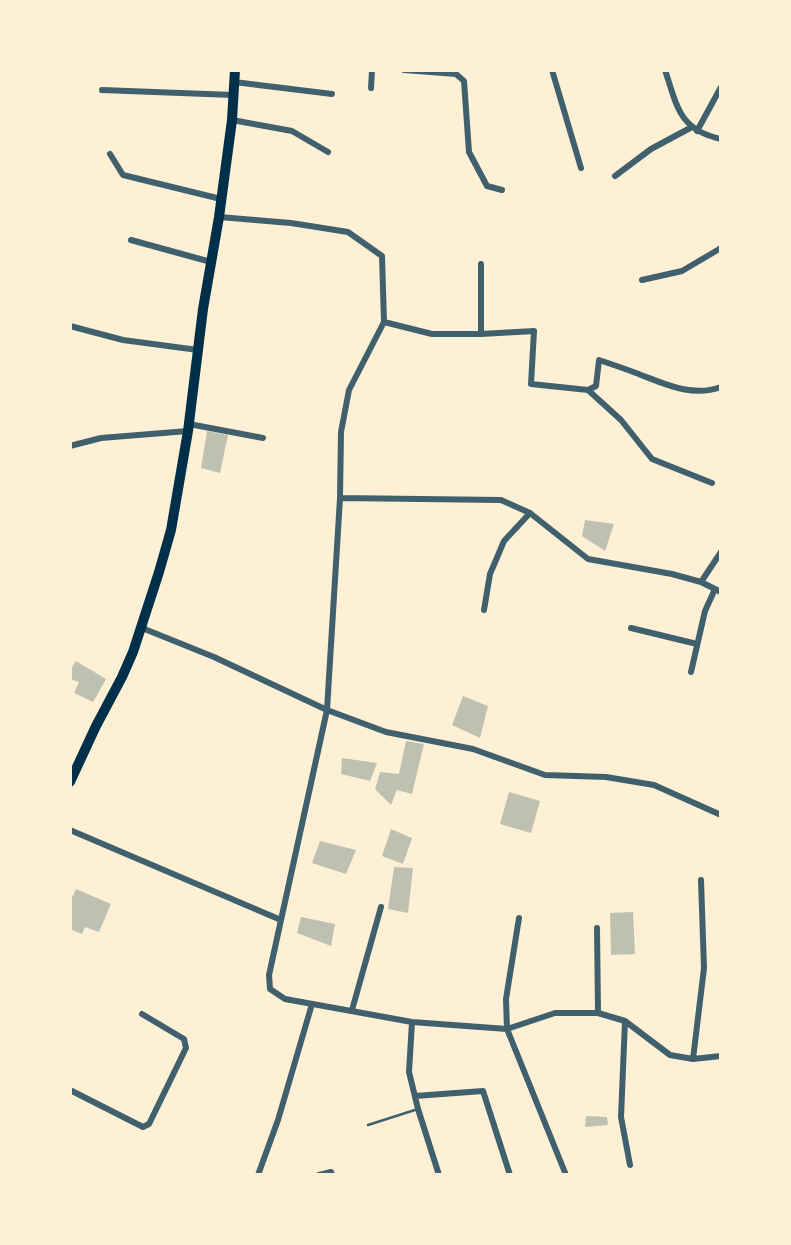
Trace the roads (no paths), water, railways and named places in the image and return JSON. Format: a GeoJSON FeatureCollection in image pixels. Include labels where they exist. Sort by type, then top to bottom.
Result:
{"type":"FeatureCollection","features":[{"type":"Feature","properties":{"kind":"main road"},"geometry":{"type":"LineString","coordinates":[[70,782],[122,677],[142,628],[171,530],[189,428],[219,217],[232,120],[235,70]]}},
{"type":"Feature","properties":{"kind":"street"},"geometry":{"type":"LineString","coordinates":[[371,88],[372,70]]}},
{"type":"Feature","properties":{"kind":"street"},"geometry":{"type":"LineString","coordinates":[[404,70],[456,74],[464,81],[469,152],[487,186],[502,190]]}},
{"type":"Feature","properties":{"kind":"street"},"geometry":{"type":"LineString","coordinates":[[552,70],[581,167]]}},
{"type":"Feature","properties":{"kind":"street"},"geometry":{"type":"LineString","coordinates":[[665,70],[678,112],[694,129],[721,139]]}},
{"type":"Feature","properties":{"kind":"street"},"geometry":{"type":"LineString","coordinates":[[234,82],[332,94]]}},
{"type":"Feature","properties":{"kind":"street"},"geometry":{"type":"LineString","coordinates":[[615,176],[651,149],[694,129],[721,87]]}},
{"type":"Feature","properties":{"kind":"street"},"geometry":{"type":"LineString","coordinates":[[102,90],[233,95]]}},
{"type":"Feature","properties":{"kind":"street"},"geometry":{"type":"LineString","coordinates":[[232,120],[292,131],[328,152]]}},
{"type":"Feature","properties":{"kind":"street"},"geometry":{"type":"LineString","coordinates":[[110,154],[123,175],[221,199]]}},
{"type":"Feature","properties":{"kind":"street"},"geometry":{"type":"LineString","coordinates":[[219,217],[291,223],[348,232],[382,256],[384,322],[349,390],[341,432],[340,498],[327,710],[269,975],[270,989],[285,999],[412,1022],[507,1029],[555,1013],[598,1013],[625,1021],[670,1055],[693,1059],[721,1056]]}},
{"type":"Feature","properties":{"kind":"street"},"geometry":{"type":"LineString","coordinates":[[131,240],[211,261]]}},
{"type":"Feature","properties":{"kind":"street"},"geometry":{"type":"LineString","coordinates":[[642,279],[682,271],[721,248]]}},
{"type":"Feature","properties":{"kind":"street"},"geometry":{"type":"LineString","coordinates":[[481,264],[481,334]]}},
{"type":"Feature","properties":{"kind":"street"},"geometry":{"type":"LineString","coordinates":[[384,322],[432,334],[534,331],[531,384],[588,390],[596,386],[599,360],[660,383],[691,391],[721,387]]}},
{"type":"Feature","properties":{"kind":"street"},"geometry":{"type":"LineString","coordinates":[[70,326],[123,340],[198,350]]}},
{"type":"Feature","properties":{"kind":"street"},"geometry":{"type":"LineString","coordinates":[[588,390],[621,420],[652,459],[712,483]]}},
{"type":"Feature","properties":{"kind":"street"},"geometry":{"type":"LineString","coordinates":[[70,446],[101,438],[189,428],[263,438]]}},
{"type":"Feature","properties":{"kind":"street"},"geometry":{"type":"LineString","coordinates":[[340,498],[500,500],[530,513],[588,559],[673,574],[701,582],[718,591],[705,611],[691,672]]}},
{"type":"Feature","properties":{"kind":"street"},"geometry":{"type":"LineString","coordinates":[[484,610],[491,574],[504,541],[530,513]]}},
{"type":"Feature","properties":{"kind":"street"},"geometry":{"type":"LineString","coordinates":[[701,582],[721,552]]}},
{"type":"Feature","properties":{"kind":"street"},"geometry":{"type":"LineString","coordinates":[[142,628],[214,657],[327,710],[386,732],[473,749],[545,775],[606,777],[654,785],[721,815]]}},
{"type":"Feature","properties":{"kind":"street"},"geometry":{"type":"LineString","coordinates":[[631,628],[697,644]]}},
{"type":"Feature","properties":{"kind":"street"},"geometry":{"type":"LineString","coordinates":[[70,831],[281,920]]}},
{"type":"Feature","properties":{"kind":"street"},"geometry":{"type":"LineString","coordinates":[[693,1059],[704,968],[701,880]]}},
{"type":"Feature","properties":{"kind":"street"},"geometry":{"type":"LineString","coordinates":[[352,1010],[381,907]]}},
{"type":"Feature","properties":{"kind":"street"},"geometry":{"type":"LineString","coordinates":[[519,918],[506,999],[507,1029],[566,1175]]}},
{"type":"Feature","properties":{"kind":"street"},"geometry":{"type":"LineString","coordinates":[[597,928],[598,1013]]}},
{"type":"Feature","properties":{"kind":"street"},"geometry":{"type":"LineString","coordinates":[[258,1175],[278,1120],[312,1004]]}},
{"type":"Feature","properties":{"kind":"street"},"geometry":{"type":"LineString","coordinates":[[70,1090],[130,1121],[143,1126],[149,1124],[186,1048],[184,1039],[142,1014]]}},
{"type":"Feature","properties":{"kind":"street"},"geometry":{"type":"LineString","coordinates":[[625,1021],[621,1117],[630,1166]]}},
{"type":"Feature","properties":{"kind":"street"},"geometry":{"type":"LineString","coordinates":[[412,1022],[409,1072],[439,1175]]}},
{"type":"Feature","properties":{"kind":"street"},"geometry":{"type":"LineString","coordinates":[[415,1096],[482,1091],[510,1175]]}},
{"type":"Feature","properties":{"kind":"street"},"geometry":{"type":"LineString","coordinates":[[319,1175],[331,1172],[332,1175]]}},
{"type":"Feature","properties":{"kind":"lane"},"geometry":{"type":"LineString","coordinates":[[368,1125],[418,1109]]}}]}
